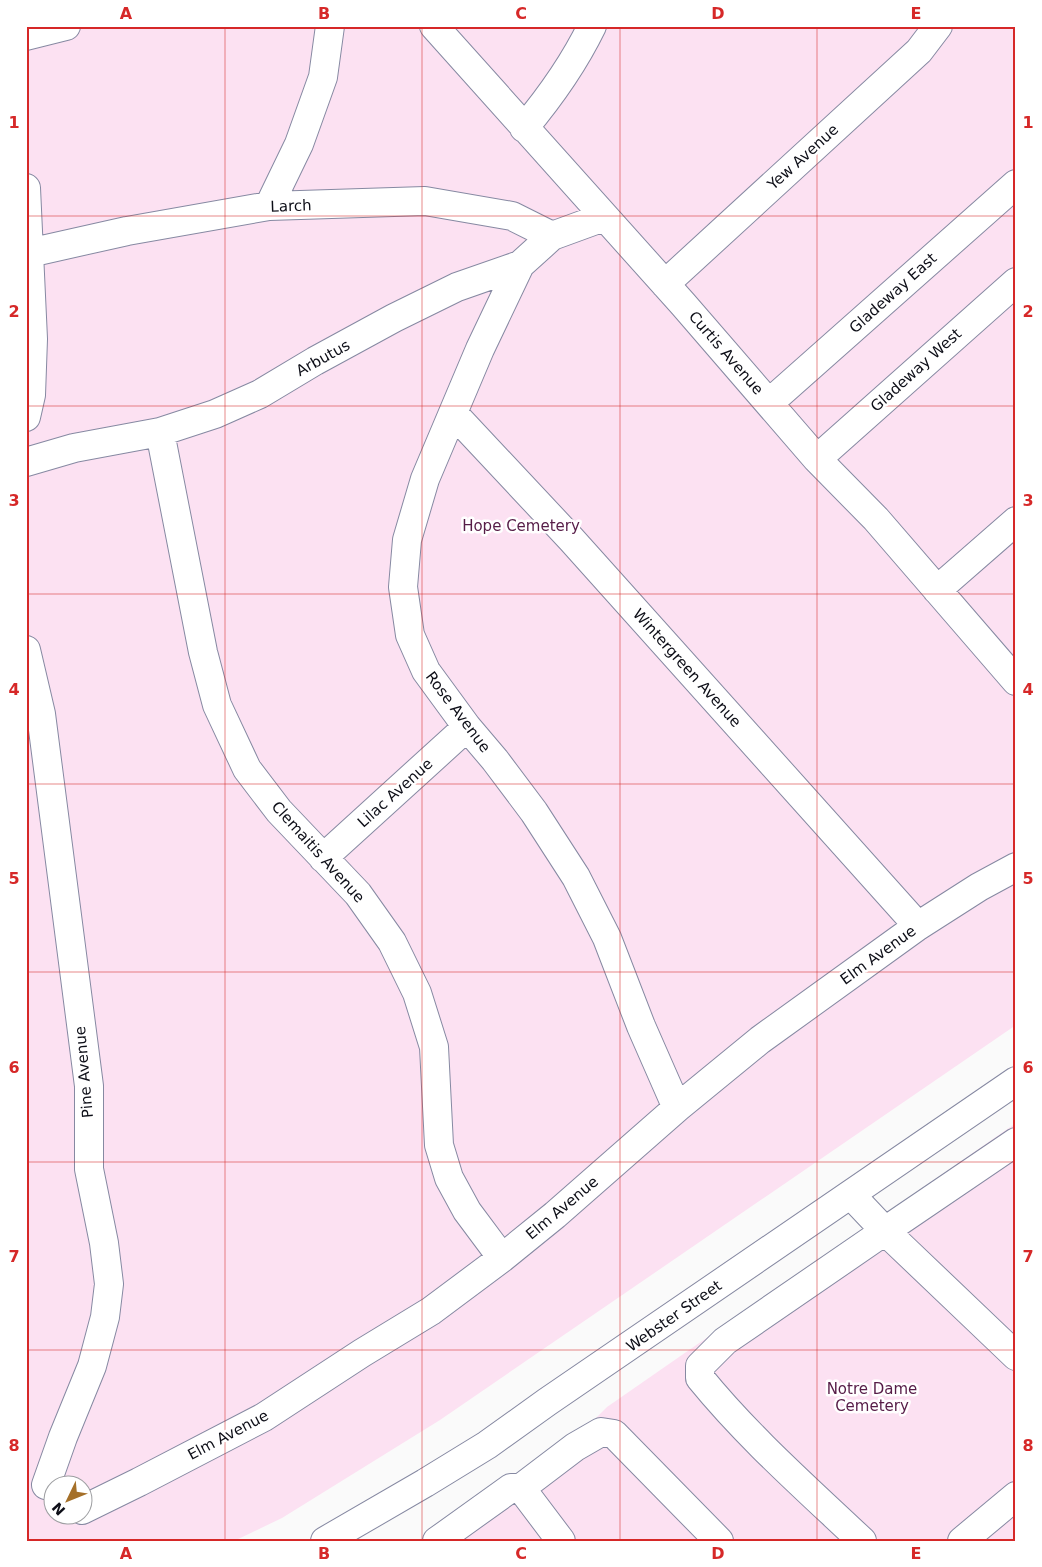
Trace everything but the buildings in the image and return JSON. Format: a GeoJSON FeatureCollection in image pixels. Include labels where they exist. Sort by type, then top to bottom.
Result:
{"type":"FeatureCollection","features":[{"type":"Feature","properties":{"kind":"main road"},"geometry":{"type":"LineString","coordinates":[[26,36],[66,26]]}},
{"type":"Feature","properties":{"kind":"main road"},"geometry":{"type":"LineString","coordinates":[[270,206],[299,144],[322,77],[330,26]]}},
{"type":"Feature","properties":{"kind":"main road","name":"Curtis Avenue"},"geometry":{"type":"LineString","coordinates":[[434,26],[665,284],[817,459],[876,519],[1016,681]]}},
{"type":"Feature","properties":{"kind":"main road"},"geometry":{"type":"LineString","coordinates":[[524,128],[546,102],[583,44],[592,26]]}},
{"type":"Feature","properties":{"kind":"main road","name":"Yew Avenue"},"geometry":{"type":"LineString","coordinates":[[665,284],[919,51],[938,26]]}},
{"type":"Feature","properties":{"kind":"main road","name":"Gladeway East"},"geometry":{"type":"LineString","coordinates":[[769,403],[1016,184]]}},
{"type":"Feature","properties":{"kind":"main road"},"geometry":{"type":"LineString","coordinates":[[26,188],[33,339],[31,395],[26,417]]}},
{"type":"Feature","properties":{"kind":"main road","name":"Larch"},"geometry":{"type":"LineString","coordinates":[[29,253],[127,231],[270,206],[425,201],[512,216],[552,236]]}},
{"type":"Feature","properties":{"kind":"main road","name":"Arbutus"},"geometry":{"type":"LineString","coordinates":[[26,462],[74,448],[160,432],[215,414],[260,394],[331,353],[457,287],[520,265],[552,236],[604,217]]}},
{"type":"Feature","properties":{"kind":"main road","name":"Rose Avenue"},"geometry":{"type":"LineString","coordinates":[[520,265],[452,413],[425,478],[409,531],[402,587],[410,635],[426,671],[467,727],[495,760],[534,812],[576,877],[607,938],[641,1026],[677,1108]]}},
{"type":"Feature","properties":{"kind":"main road","name":"Gladeway West"},"geometry":{"type":"LineString","coordinates":[[817,459],[1016,282]]}},
{"type":"Feature","properties":{"kind":"main road","name":"Wintergreen Avenue"},"geometry":{"type":"LineString","coordinates":[[452,413],[571,540],[918,926]]}},
{"type":"Feature","properties":{"kind":"main road","name":"Clemaitis Avenue"},"geometry":{"type":"LineString","coordinates":[[160,432],[203,652],[217,704],[247,768],[279,810],[358,894],[392,942],[417,993],[434,1047],[438,1145],[448,1178],[467,1211],[502,1258]]}},
{"type":"Feature","properties":{"kind":"main road"},"geometry":{"type":"LineString","coordinates":[[937,590],[1016,521]]}},
{"type":"Feature","properties":{"kind":"main road","name":"Pine Avenue"},"geometry":{"type":"LineString","coordinates":[[26,650],[41,714],[89,1086],[89,1169],[104,1243],[109,1284],[105,1317],[92,1366],[41,1489]]}},
{"type":"Feature","properties":{"kind":"main road","name":"Lilac Avenue"},"geometry":{"type":"LineString","coordinates":[[323,858],[467,727]]}},
{"type":"Feature","properties":{"kind":"main road","name":"Elm Avenue"},"geometry":{"type":"LineString","coordinates":[[92,1505],[264,1417],[362,1353],[431,1311],[502,1258],[555,1215],[677,1108],[760,1040],[918,926],[979,887],[1016,867]]}},
{"type":"Feature","properties":{"kind":"main road","name":"Webster Street"},"geometry":{"type":"LineString","coordinates":[[325,1541],[425,1484],[487,1445],[547,1402],[1016,1082]]}},
{"type":"Feature","properties":{"kind":"main road"},"geometry":{"type":"LineString","coordinates":[[862,1541],[776,1459],[716,1398],[700,1378],[700,1366],[725,1341],[1016,1142]]}},
{"type":"Feature","properties":{"kind":"main road"},"geometry":{"type":"LineString","coordinates":[[851,1195],[885,1231],[1016,1356]]}},
{"type":"Feature","properties":{"kind":"main road"},"geometry":{"type":"LineString","coordinates":[[437,1541],[512,1488],[521,1488],[574,1447],[601,1432],[614,1434],[719,1541]]}},
{"type":"Feature","properties":{"kind":"main road"},"geometry":{"type":"LineString","coordinates":[[521,1488],[562,1541]]}},
{"type":"Feature","properties":{"kind":"main road"},"geometry":{"type":"LineString","coordinates":[[962,1541],[1016,1496]]}},
{"type":"Feature","properties":{"kind":"green space","name":"Hope Cemetery"},"geometry":{"type":"Polygon","coordinates":[[[26,26],[1016,26],[1016,1025],[440,1420],[282,1518],[234,1541],[26,1541],[26,26]]]}},
{"type":"Feature","properties":{"kind":"green space","name":"Notre Dame Cemetery"},"geometry":{"type":"Polygon","coordinates":[[[1016,1123],[1016,1541],[423,1541],[579,1435],[607,1407],[1016,1123]]]}}]}
